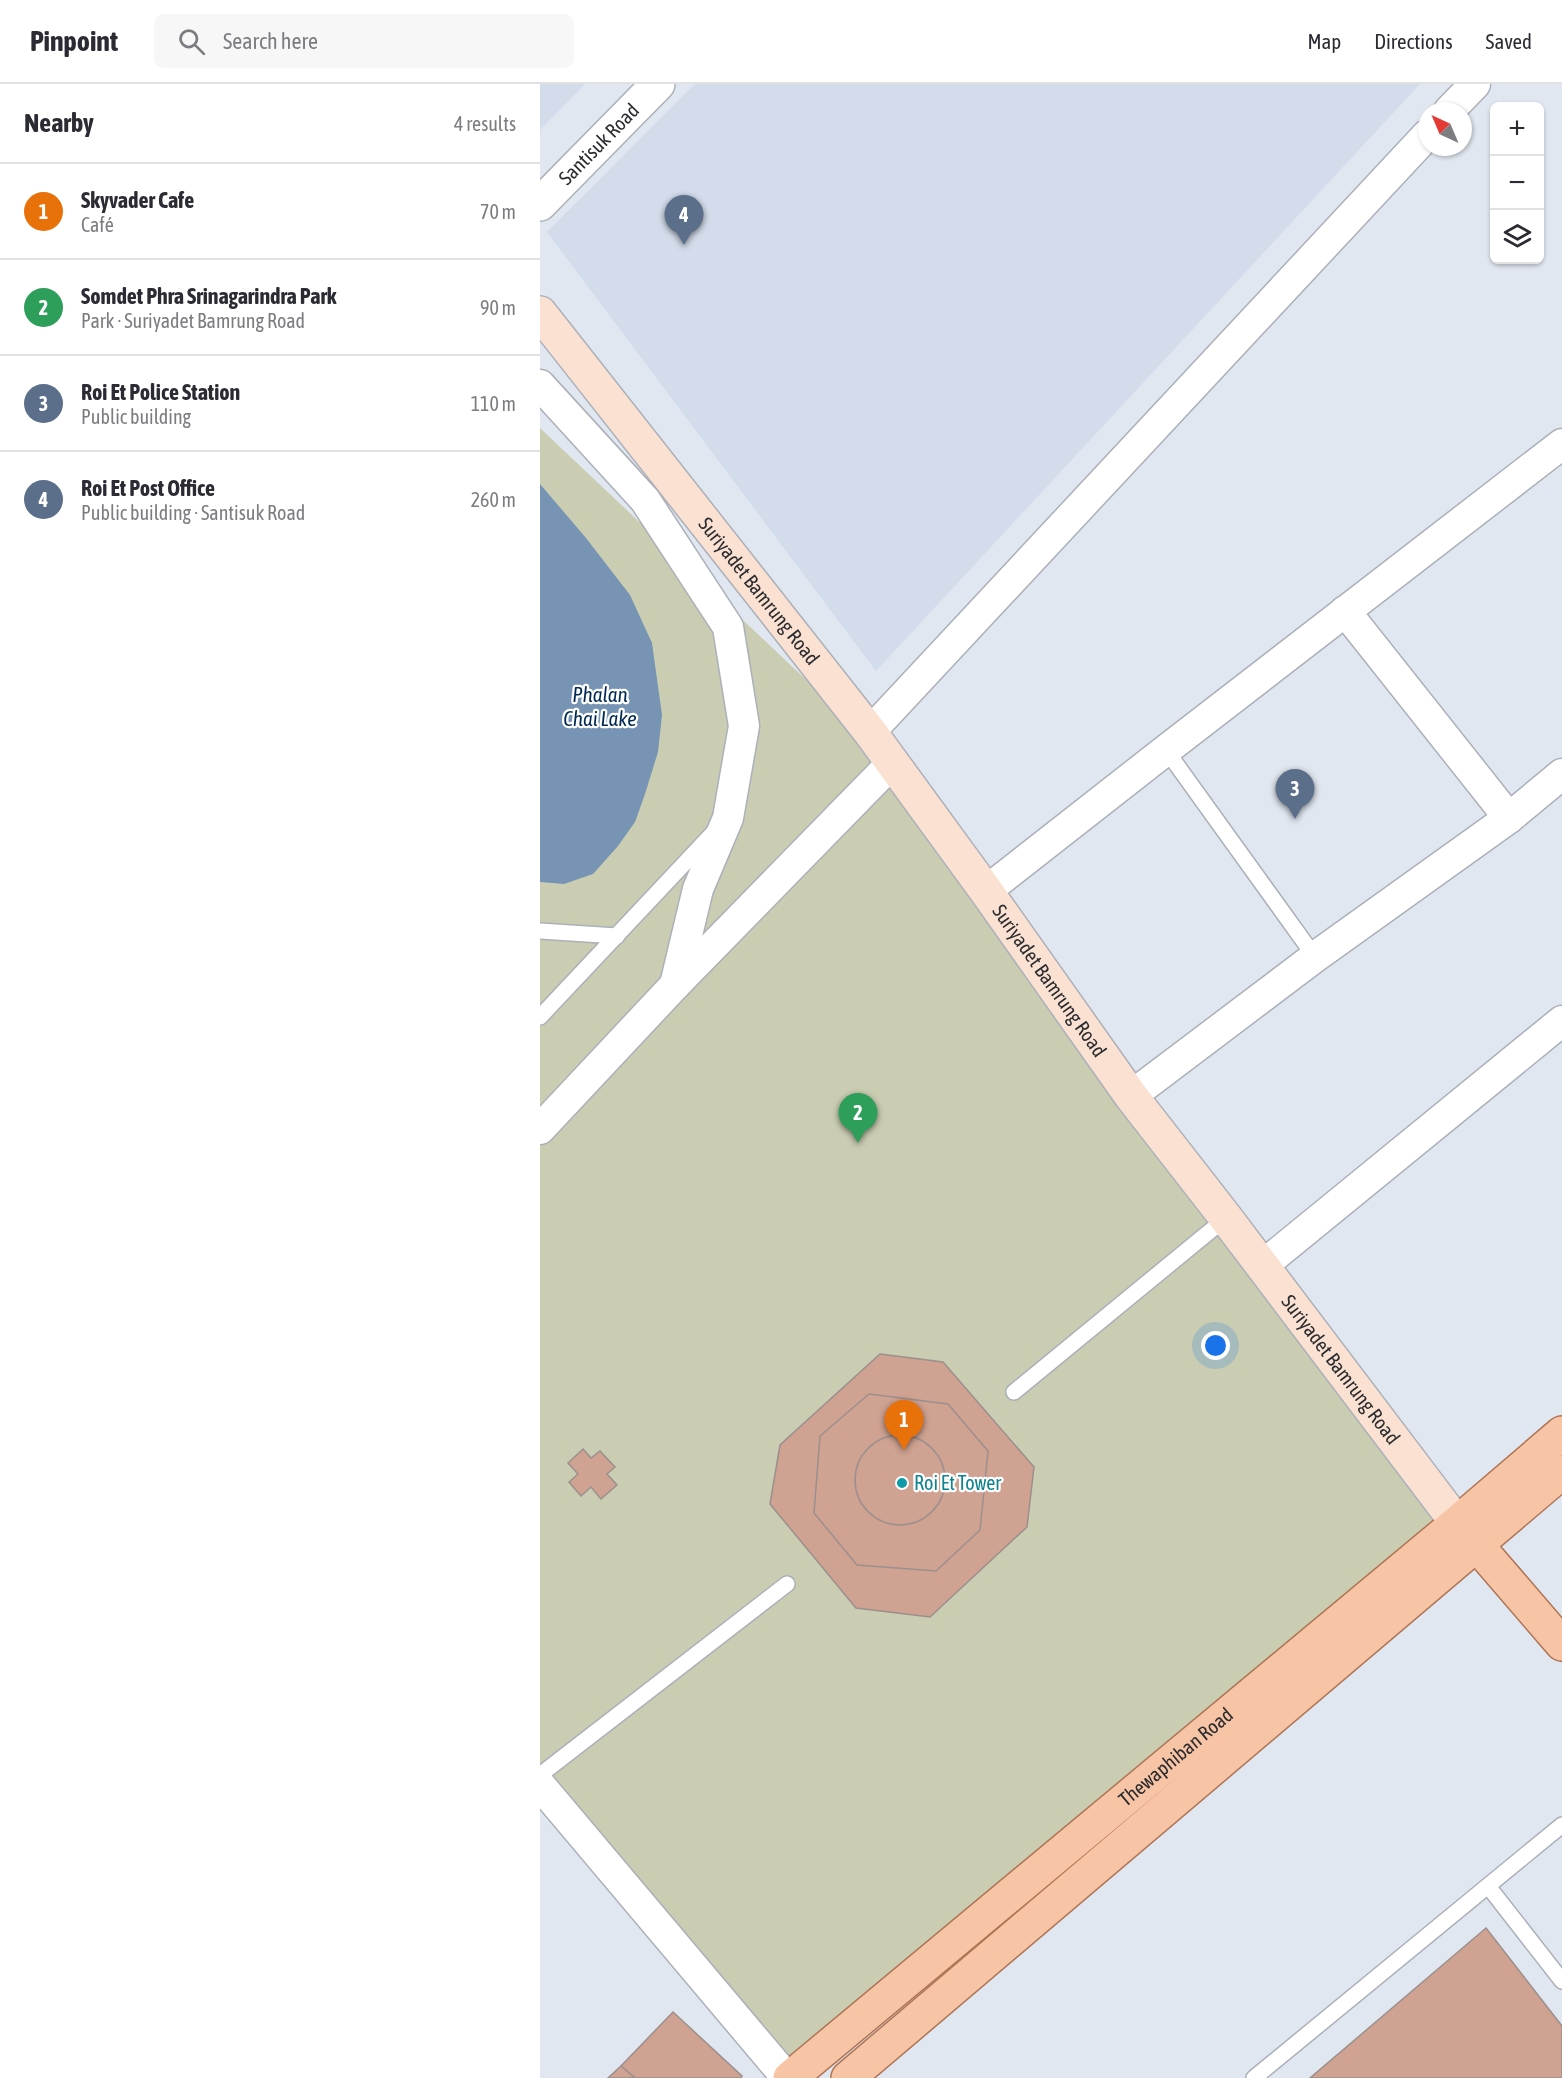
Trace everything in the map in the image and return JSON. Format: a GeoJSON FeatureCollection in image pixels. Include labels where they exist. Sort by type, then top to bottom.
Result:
{"type":"FeatureCollection","features":[{"type":"Feature","properties":{"kind":"main road","name":"Suriyadet Bamrung Road"},"geometry":{"type":"LineString","coordinates":[[540,313],[893,762],[1131,1096],[1467,1534],[1562,1644]]}},
{"type":"Feature","properties":{"kind":"main road","name":"Thewaphiban Road"},"geometry":{"type":"LineString","coordinates":[[848,2078],[1467,1534],[1562,1433]]}},
{"type":"Feature","properties":{"kind":"main road","name":"Thewaphiban Road"},"geometry":{"type":"LineString","coordinates":[[789,2078],[1467,1534],[1562,1472]]}},
{"type":"Feature","properties":{"kind":"street","name":"Santisuk Road"},"geometry":{"type":"LineString","coordinates":[[540,204],[658,84]]}},
{"type":"Feature","properties":{"kind":"street"},"geometry":{"type":"LineString","coordinates":[[1457,102],[1474,84]]}},
{"type":"Feature","properties":{"kind":"street"},"geometry":{"type":"LineString","coordinates":[[870,732],[1418,145]]}},
{"type":"Feature","properties":{"kind":"street"},"geometry":{"type":"LineString","coordinates":[[540,385],[645,500],[728,627],[744,726],[728,818],[698,888],[675,985]]}},
{"type":"Feature","properties":{"kind":"street"},"geometry":{"type":"LineString","coordinates":[[986,891],[1562,444]]}},
{"type":"Feature","properties":{"kind":"street"},"geometry":{"type":"LineString","coordinates":[[1345,611],[1509,818]]}},
{"type":"Feature","properties":{"kind":"street"},"geometry":{"type":"LineString","coordinates":[[540,1129],[675,985],[893,762]]}},
{"type":"Feature","properties":{"kind":"street"},"geometry":{"type":"LineString","coordinates":[[1131,1096],[1315,957],[1509,818],[1562,774]]}},
{"type":"Feature","properties":{"kind":"street"},"geometry":{"type":"LineString","coordinates":[[1262,1266],[1562,1021]]}},
{"type":"Feature","properties":{"kind":"street"},"geometry":{"type":"LineString","coordinates":[[540,1785],[789,2078]]}},
{"type":"Feature","properties":{"kind":"lane"},"geometry":{"type":"LineString","coordinates":[[1166,750],[1315,957]]}},
{"type":"Feature","properties":{"kind":"lane"},"geometry":{"type":"LineString","coordinates":[[540,1017],[728,818]]}},
{"type":"Feature","properties":{"kind":"lane"},"geometry":{"type":"LineString","coordinates":[[540,932],[617,936]]}},
{"type":"Feature","properties":{"kind":"lane"},"geometry":{"type":"LineString","coordinates":[[1014,1392],[1226,1218]]}},
{"type":"Feature","properties":{"kind":"lane"},"geometry":{"type":"LineString","coordinates":[[540,1775],[787,1584]]}},
{"type":"Feature","properties":{"kind":"lane"},"geometry":{"type":"LineString","coordinates":[[1254,2078],[1562,1825]]}},
{"type":"Feature","properties":{"kind":"lane"},"geometry":{"type":"LineString","coordinates":[[1488,1886],[1562,1981]]}},
{"type":"Feature","properties":{"kind":"shaded area"},"geometry":{"type":"Polygon","coordinates":[[[540,84],[585,84],[540,130],[540,84]]]}},
{"type":"Feature","properties":{"kind":"shaded area"},"geometry":{"type":"Polygon","coordinates":[[[695,84],[1420,84],[876,671],[547,232],[695,84]]]}},
{"type":"Feature","properties":{"kind":"green space"},"geometry":{"type":"Polygon","coordinates":[[[540,428],[893,762],[1457,1523],[790,2078],[540,1766],[540,428]]]}},
{"type":"Feature","properties":{"kind":"water","name":"Phalan Chai Lake"},"geometry":{"type":"Polygon","coordinates":[[[540,484],[630,595],[652,643],[662,715],[658,752],[635,822],[618,846],[593,874],[564,884],[540,882],[540,484]]]}},
{"type":"Feature","properties":{"kind":"building"},"geometry":{"type":"Polygon","coordinates":[[[880,1354],[943,1362],[1034,1467],[1027,1527],[930,1617],[856,1608],[770,1504],[780,1445],[880,1354]]]}},
{"type":"Feature","properties":{"kind":"building"},"geometry":{"type":"Polygon","coordinates":[[[869,1394],[948,1404],[988,1451],[980,1530],[936,1571],[857,1565],[814,1513],[820,1436],[869,1394]]]}},
{"type":"Feature","properties":{"kind":"building"},"geometry":{"type":"Polygon","coordinates":[[[900,1435],[917,1439],[932,1448],[941,1463],[945,1480],[941,1497],[932,1512],[917,1521],[900,1525],[883,1521],[868,1512],[859,1497],[855,1480],[859,1463],[868,1448],[883,1439],[900,1435]]]}},
{"type":"Feature","properties":{"kind":"building"},"geometry":{"type":"Polygon","coordinates":[[[583,1449],[591,1458],[600,1451],[615,1467],[607,1474],[617,1485],[601,1499],[591,1487],[581,1496],[569,1482],[578,1474],[568,1463],[583,1449]]]}},
{"type":"Feature","properties":{"kind":"building"},"geometry":{"type":"Polygon","coordinates":[[[1486,1928],[1562,2026],[1562,2078],[1310,2078],[1486,1928]]]}},
{"type":"Feature","properties":{"kind":"building"},"geometry":{"type":"Polygon","coordinates":[[[673,2012],[742,2076],[741,2078],[635,2078],[621,2066],[673,2012]]]}},
{"type":"Feature","properties":{"kind":"building"},"geometry":{"type":"Polygon","coordinates":[[[621,2066],[635,2078],[608,2078],[621,2066]]]}},
{"type":"Feature","properties":{"kind":"place","name":"Roi Et Post Office"},"geometry":{"type":"Point","coordinates":[684,245]}},
{"type":"Feature","properties":{"kind":"place","name":"Roi Et Police Station"},"geometry":{"type":"Point","coordinates":[1295,819]}},
{"type":"Feature","properties":{"kind":"place","name":"Somdet Phra Srinagarindra Park"},"geometry":{"type":"Point","coordinates":[858,1143]}},
{"type":"Feature","properties":{"kind":"place","name":"Skyvader Cafe"},"geometry":{"type":"Point","coordinates":[904,1450]}},
{"type":"Feature","properties":{"kind":"place","name":"Roi Et Tower"},"geometry":{"type":"Point","coordinates":[902,1483]}}]}
